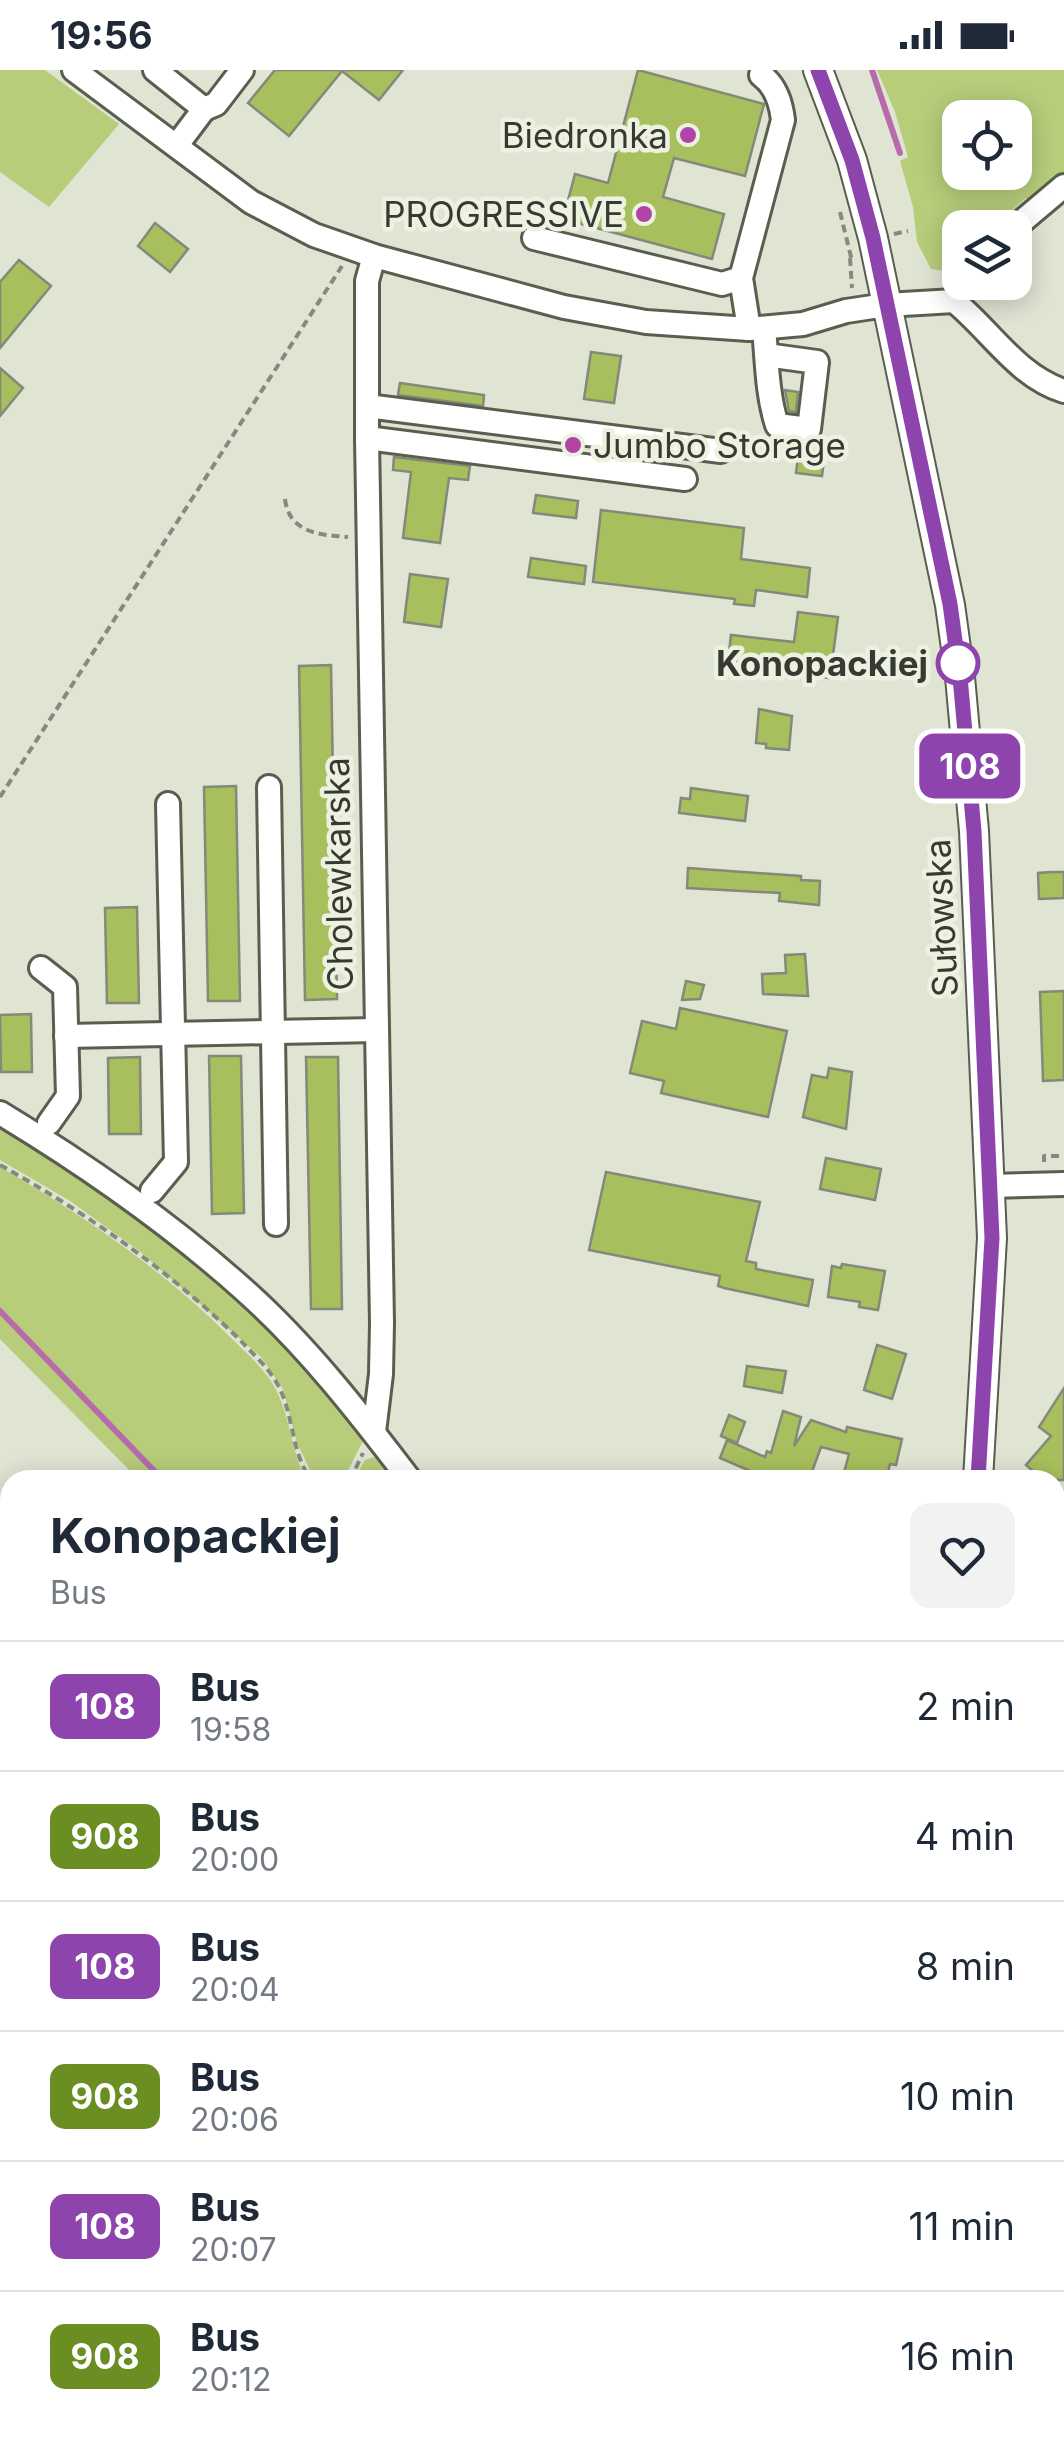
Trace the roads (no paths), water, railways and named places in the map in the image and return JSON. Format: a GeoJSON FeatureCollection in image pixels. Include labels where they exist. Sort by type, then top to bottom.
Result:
{"type":"FeatureCollection","features":[{"type":"Feature","properties":{"kind":"main road","name":"Sułowska"},"geometry":{"type":"LineString","coordinates":[[818,70],[852,160],[886,305],[950,604],[960,677],[974,831],[990,1186],[991,1276],[979,1470]]}},
{"type":"Feature","properties":{"kind":"street"},"geometry":{"type":"LineString","coordinates":[[74,70],[251,202],[314,235],[599,316],[756,328],[804,324],[846,311],[942,295]]}},
{"type":"Feature","properties":{"kind":"street"},"geometry":{"type":"LineString","coordinates":[[155,70],[204,108]]}},
{"type":"Feature","properties":{"kind":"street"},"geometry":{"type":"LineString","coordinates":[[176,145],[204,108],[216,104],[242,70]]}},
{"type":"Feature","properties":{"kind":"street"},"geometry":{"type":"LineString","coordinates":[[761,75],[769,81],[781,106],[782,120],[741,278],[766,355]]}},
{"type":"Feature","properties":{"kind":"street"},"geometry":{"type":"LineString","coordinates":[[1032,213],[1064,186]]}},
{"type":"Feature","properties":{"kind":"street"},"geometry":{"type":"LineString","coordinates":[[534,238],[722,284],[741,278]]}},
{"type":"Feature","properties":{"kind":"street","name":"Cholewkarska"},"geometry":{"type":"LineString","coordinates":[[363,252],[367,281],[382,1323],[380,1392],[374,1432]]}},
{"type":"Feature","properties":{"kind":"street"},"geometry":{"type":"LineString","coordinates":[[966,300],[1024,371],[1064,391]]}},
{"type":"Feature","properties":{"kind":"street"},"geometry":{"type":"LineString","coordinates":[[367,406],[516,415],[640,432],[721,451]]}},
{"type":"Feature","properties":{"kind":"street"},"geometry":{"type":"LineString","coordinates":[[511,456],[516,415]]}},
{"type":"Feature","properties":{"kind":"street"},"geometry":{"type":"LineString","coordinates":[[635,472],[640,432]]}},
{"type":"Feature","properties":{"kind":"street"},"geometry":{"type":"LineString","coordinates":[[367,438],[685,478]]}},
{"type":"Feature","properties":{"kind":"street"},"geometry":{"type":"LineString","coordinates":[[268,786],[276,1224]]}},
{"type":"Feature","properties":{"kind":"street"},"geometry":{"type":"LineString","coordinates":[[152,1191],[176,1162],[168,804]]}},
{"type":"Feature","properties":{"kind":"street"},"geometry":{"type":"LineString","coordinates":[[41,968],[66,988],[68,1096],[49,1123]]}},
{"type":"Feature","properties":{"kind":"street"},"geometry":{"type":"LineString","coordinates":[[66,1036],[376,1030]]}},
{"type":"Feature","properties":{"kind":"street"},"geometry":{"type":"LineString","coordinates":[[0,1113],[132,1199],[245,1290],[311,1358],[402,1470]]}},
{"type":"Feature","properties":{"kind":"street"},"geometry":{"type":"LineString","coordinates":[[990,1186],[1064,1184]]}},
{"type":"Feature","properties":{"kind":"waterway"},"geometry":{"type":"LineString","coordinates":[[872,70],[900,153]]}},
{"type":"Feature","properties":{"kind":"waterway"},"geometry":{"type":"LineString","coordinates":[[0,1311],[153,1470]]}},
{"type":"Feature","properties":{"kind":"place","name":"Biedronka"},"geometry":{"type":"Point","coordinates":[688,135]}},
{"type":"Feature","properties":{"kind":"place","name":"PROGRESSIVE"},"geometry":{"type":"Point","coordinates":[644,214]}},
{"type":"Feature","properties":{"kind":"place","name":"Jumbo Storage"},"geometry":{"type":"Point","coordinates":[573,445]}},
{"type":"Feature","properties":{"kind":"place","name":"Konopackiej"},"geometry":{"type":"Point","coordinates":[958,663]}}]}
